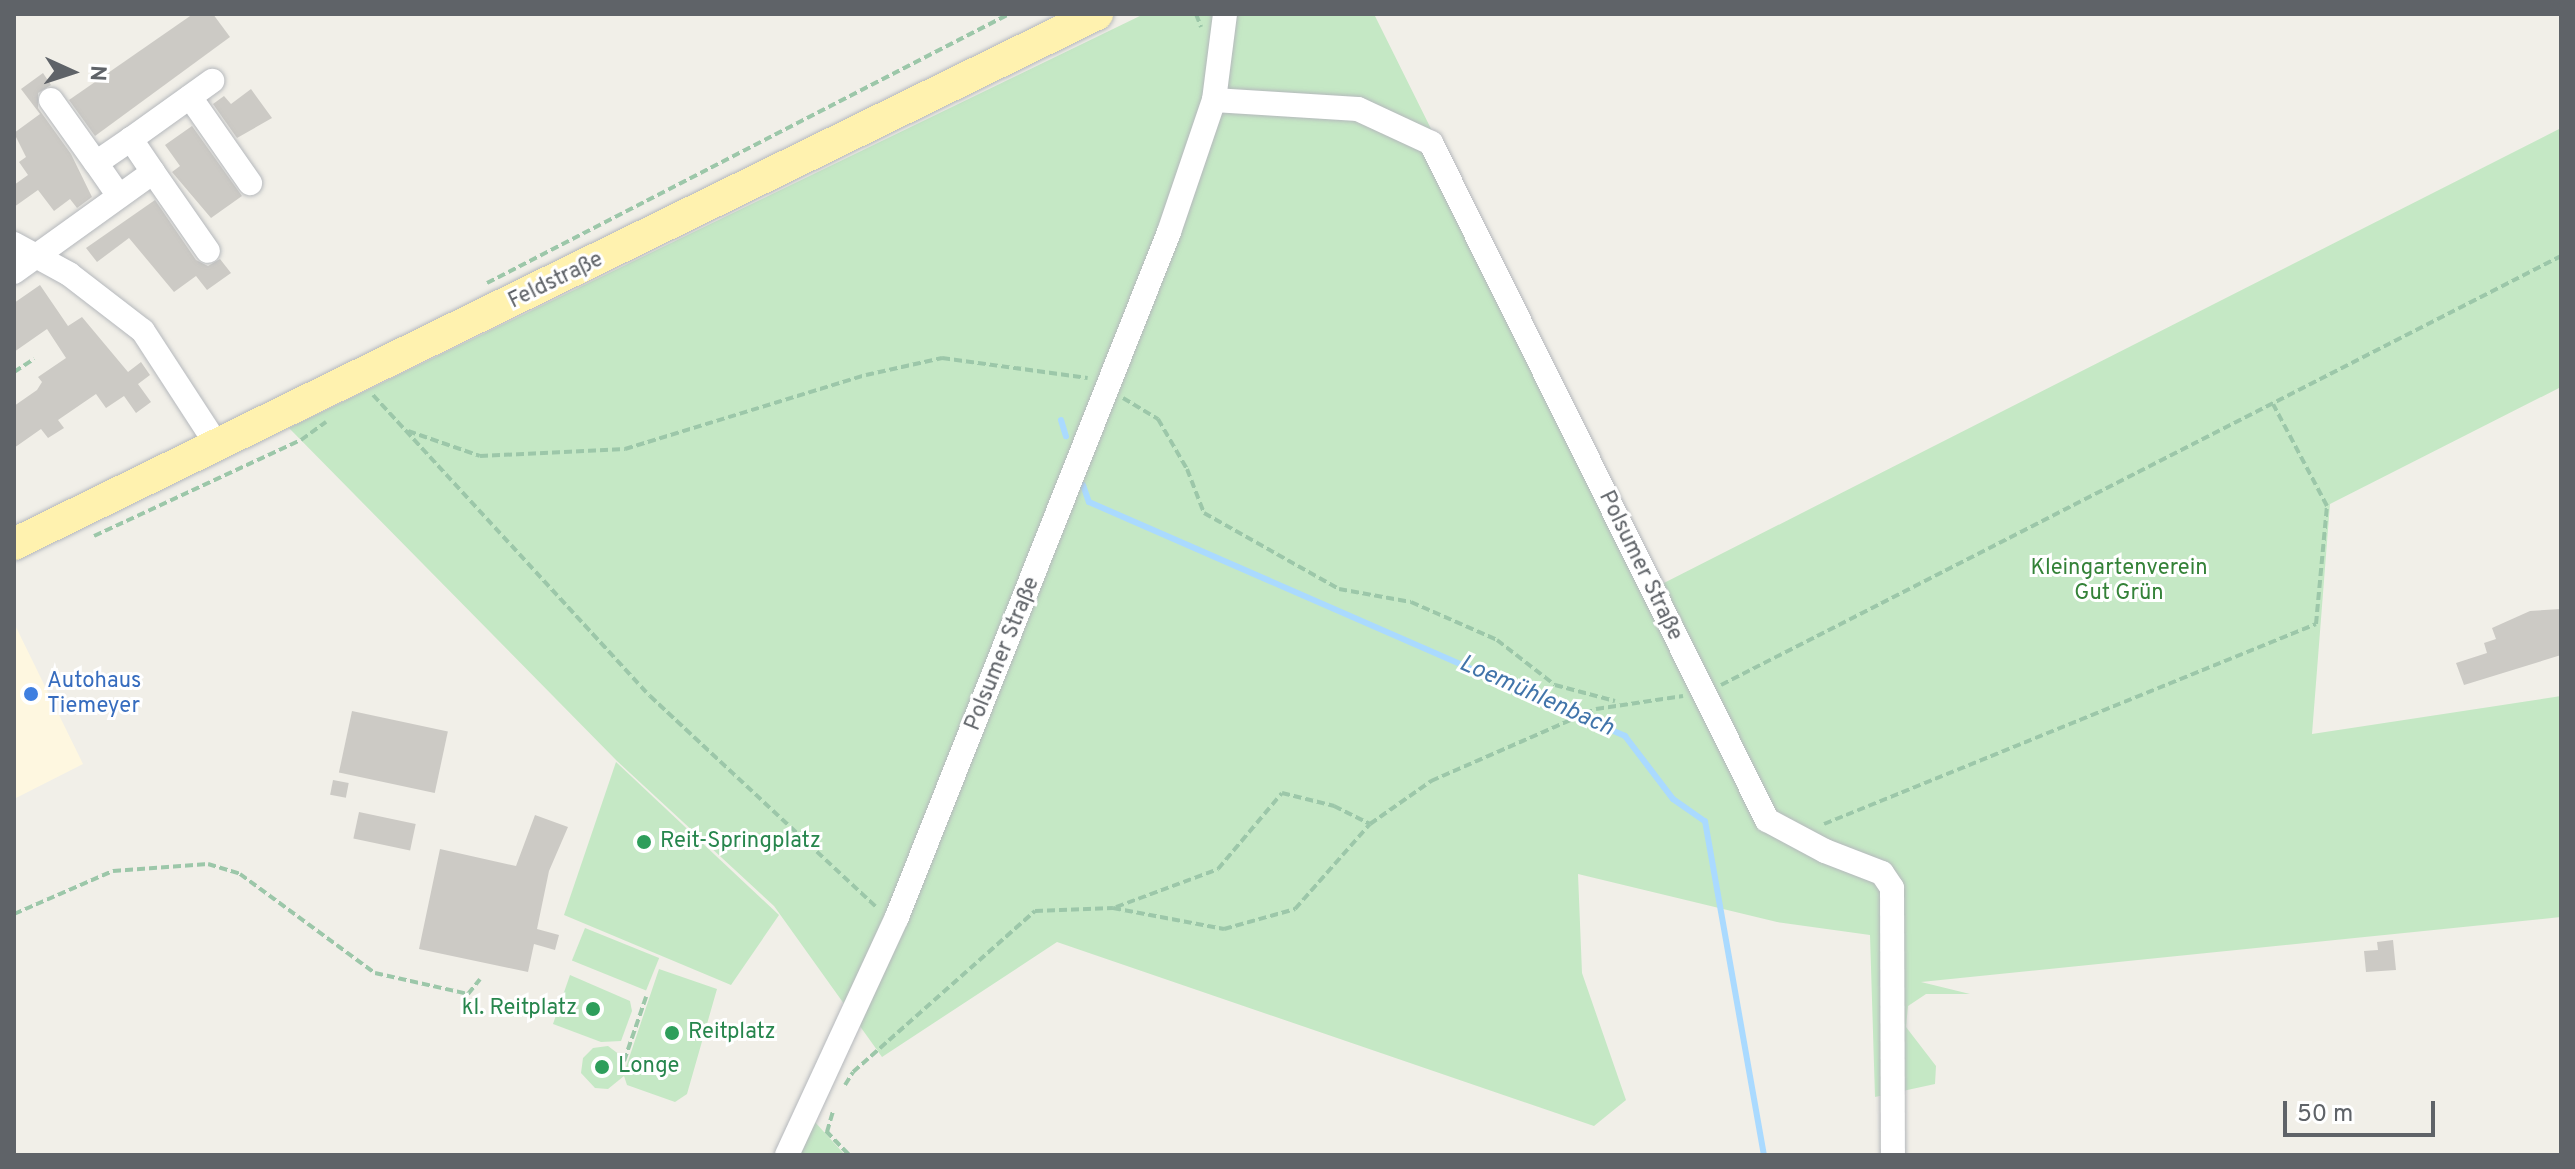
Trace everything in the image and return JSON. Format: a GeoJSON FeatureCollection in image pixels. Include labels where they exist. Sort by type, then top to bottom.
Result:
{"type":"FeatureCollection","features":[{"type":"Feature","properties":{"kind":"main road","name":"Feldstraße"},"geometry":{"type":"LineString","coordinates":[[14,544],[1097,14]]}},
{"type":"Feature","properties":{"kind":"street","name":"Polsumer Straße"},"geometry":{"type":"LineString","coordinates":[[787,1155],[897,917],[1100,383],[1214,100],[1225,14]]}},
{"type":"Feature","properties":{"kind":"street"},"geometry":{"type":"LineString","coordinates":[[96,163],[212,81]]}},
{"type":"Feature","properties":{"kind":"street"},"geometry":{"type":"LineString","coordinates":[[190,97],[250,183]]}},
{"type":"Feature","properties":{"kind":"street"},"geometry":{"type":"LineString","coordinates":[[51,100],[119,196]]}},
{"type":"Feature","properties":{"kind":"street","name":"Polsumer Straße"},"geometry":{"type":"LineString","coordinates":[[1214,100],[1358,109],[1431,143],[1767,820],[1795,836],[1882,873],[1892,888],[1893,1155]]}},
{"type":"Feature","properties":{"kind":"street"},"geometry":{"type":"LineString","coordinates":[[131,139],[208,251]]}},
{"type":"Feature","properties":{"kind":"street"},"geometry":{"type":"LineString","coordinates":[[14,272],[153,172]]}},
{"type":"Feature","properties":{"kind":"street"},"geometry":{"type":"LineString","coordinates":[[14,244],[97,293],[143,331],[217,445]]}},
{"type":"Feature","properties":{"kind":"path"},"geometry":{"type":"LineString","coordinates":[[842,1091],[853,1072],[1035,911],[1113,908],[1224,929],[1295,909],[1370,824],[1431,781],[1618,702],[1704,694],[2561,256]]}},
{"type":"Feature","properties":{"kind":"path"},"geometry":{"type":"LineString","coordinates":[[406,430],[480,456],[590,452],[639,445],[866,375],[942,358],[1100,383],[1158,419],[1187,469],[1204,513],[1339,589],[1411,602],[1497,640],[1555,685],[1618,702]]}},
{"type":"Feature","properties":{"kind":"path"},"geometry":{"type":"LineString","coordinates":[[14,372],[34,359]]}},
{"type":"Feature","properties":{"kind":"path"},"geometry":{"type":"LineString","coordinates":[[369,391],[650,696],[880,910],[897,917]]}},
{"type":"Feature","properties":{"kind":"path"},"geometry":{"type":"LineString","coordinates":[[1795,836],[2316,624],[2327,506],[2273,404]]}},
{"type":"Feature","properties":{"kind":"path"},"geometry":{"type":"LineString","coordinates":[[1113,908],[1218,869],[1282,793],[1334,806],[1370,824]]}},
{"type":"Feature","properties":{"kind":"path"},"geometry":{"type":"LineString","coordinates":[[14,914],[113,871],[208,864],[240,874],[375,973],[468,994],[480,979]]}},
{"type":"Feature","properties":{"kind":"path"},"geometry":{"type":"LineString","coordinates":[[624,1061],[646,997]]}},
{"type":"Feature","properties":{"kind":"path"},"geometry":{"type":"LineString","coordinates":[[827,1132],[837,1100]]}},
{"type":"Feature","properties":{"kind":"path"},"geometry":{"type":"LineString","coordinates":[[809,1110],[847,1154]]}},
{"type":"Feature","properties":{"kind":"shaded area","name":"Autohaus Tiemeyer"},"geometry":{"type":"Polygon","coordinates":[[[14,623],[83,764],[14,799],[14,623]]]}},
{"type":"Feature","properties":{"kind":"green space","name":"Kleingartenverein Gut Grün"},"geometry":{"type":"Polygon","coordinates":[[[1144,14],[1374,14],[1658,586],[2561,128],[2561,387],[2330,504],[2312,734],[2561,696],[2561,917],[1921,982],[1970,994],[1926,994],[1908,1006],[1906,1027],[1936,1066],[1935,1084],[1875,1097],[1870,935],[1777,922],[1578,874],[1582,973],[1626,1100],[1594,1126],[1057,942],[882,1057],[774,906],[617,761],[289,428],[1144,14]]]}},
{"type":"Feature","properties":{"kind":"green space","name":"Reit-Springplatz"},"geometry":{"type":"Polygon","coordinates":[[[616,762],[779,915],[731,985],[564,915],[616,762]]]}},
{"type":"Feature","properties":{"kind":"green space"},"geometry":{"type":"Polygon","coordinates":[[[585,928],[659,958],[646,990],[572,960],[585,928]]]}},
{"type":"Feature","properties":{"kind":"green space","name":"Reitplatz"},"geometry":{"type":"Polygon","coordinates":[[[659,969],[717,989],[687,1094],[675,1102],[627,1085],[624,1076],[608,1089],[595,1088],[581,1073],[583,1058],[593,1048],[608,1046],[620,1055],[625,1070],[659,969]]]}},
{"type":"Feature","properties":{"kind":"green space","name":"kl. Reitplatz"},"geometry":{"type":"Polygon","coordinates":[[[570,975],[630,1001],[632,1011],[621,1041],[601,1042],[553,1024],[570,975]]]}},
{"type":"Feature","properties":{"kind":"green space"},"geometry":{"type":"Polygon","coordinates":[[[814,1121],[845,1155],[798,1155],[814,1121]]]}},
{"type":"Feature","properties":{"kind":"building"},"geometry":{"type":"Polygon","coordinates":[[[193,14],[213,14],[230,37],[95,136],[69,100],[193,14]]]}},
{"type":"Feature","properties":{"kind":"building"},"geometry":{"type":"Polygon","coordinates":[[[43,73],[51,85],[38,93],[38,108],[71,154],[92,197],[77,208],[70,199],[54,211],[38,190],[14,207],[14,185],[28,175],[19,162],[26,157],[14,133],[40,114],[21,89],[43,73]]]}},
{"type":"Feature","properties":{"kind":"building"},"geometry":{"type":"Polygon","coordinates":[[[251,89],[272,118],[237,138],[213,104],[224,96],[231,104],[251,89]]]}},
{"type":"Feature","properties":{"kind":"building"},"geometry":{"type":"Polygon","coordinates":[[[192,126],[242,196],[211,218],[172,172],[180,166],[165,145],[192,126]]]}},
{"type":"Feature","properties":{"kind":"building"},"geometry":{"type":"Polygon","coordinates":[[[155,200],[196,260],[208,266],[220,259],[231,273],[207,290],[196,276],[174,292],[129,238],[97,262],[86,248],[155,200]]]}},
{"type":"Feature","properties":{"kind":"building"},"geometry":{"type":"Polygon","coordinates":[[[40,285],[68,326],[82,317],[128,372],[141,362],[150,375],[138,384],[151,402],[136,413],[124,396],[106,408],[96,394],[58,420],[64,428],[48,438],[41,429],[14,448],[14,406],[37,390],[42,382],[38,377],[66,358],[47,329],[14,352],[14,303],[40,285]]]}},
{"type":"Feature","properties":{"kind":"building"},"geometry":{"type":"Polygon","coordinates":[[[2561,609],[2561,655],[2464,685],[2456,663],[2487,653],[2484,643],[2496,639],[2492,628],[2530,611],[2561,609]]]}},
{"type":"Feature","properties":{"kind":"building"},"geometry":{"type":"Polygon","coordinates":[[[352,711],[448,731],[435,793],[339,773],[352,711]]]}},
{"type":"Feature","properties":{"kind":"building"},"geometry":{"type":"Polygon","coordinates":[[[333,780],[349,783],[346,798],[330,795],[333,780]]]}},
{"type":"Feature","properties":{"kind":"building"},"geometry":{"type":"Polygon","coordinates":[[[359,812],[416,824],[410,850],[353,838],[359,812]]]}},
{"type":"Feature","properties":{"kind":"building"},"geometry":{"type":"Polygon","coordinates":[[[535,815],[568,827],[549,871],[537,929],[559,935],[555,950],[534,944],[528,972],[419,949],[440,849],[516,866],[535,815]]]}},
{"type":"Feature","properties":{"kind":"building"},"geometry":{"type":"Polygon","coordinates":[[[2393,940],[2396,970],[2366,972],[2364,951],[2378,950],[2377,942],[2393,940]]]}},
{"type":"Feature","properties":{"kind":"waterway","name":"Loemühlenbach"},"geometry":{"type":"LineString","coordinates":[[1061,420],[1066,436]]}},
{"type":"Feature","properties":{"kind":"waterway","name":"Loemühlenbach"},"geometry":{"type":"LineString","coordinates":[[1083,485],[1089,502],[1625,736],[1673,799],[1705,821],[1764,1155]]}},
{"type":"Feature","properties":{"kind":"place","name":"Autohaus Tiemeyer"},"geometry":{"type":"Point","coordinates":[31,694]}},
{"type":"Feature","properties":{"kind":"place","name":"Reit-Springplatz"},"geometry":{"type":"Point","coordinates":[644,842]}},
{"type":"Feature","properties":{"kind":"place","name":"kl. Reitplatz"},"geometry":{"type":"Point","coordinates":[593,1009]}},
{"type":"Feature","properties":{"kind":"place","name":"Reitplatz"},"geometry":{"type":"Point","coordinates":[672,1033]}},
{"type":"Feature","properties":{"kind":"place","name":"Longe"},"geometry":{"type":"Point","coordinates":[602,1067]}}]}
